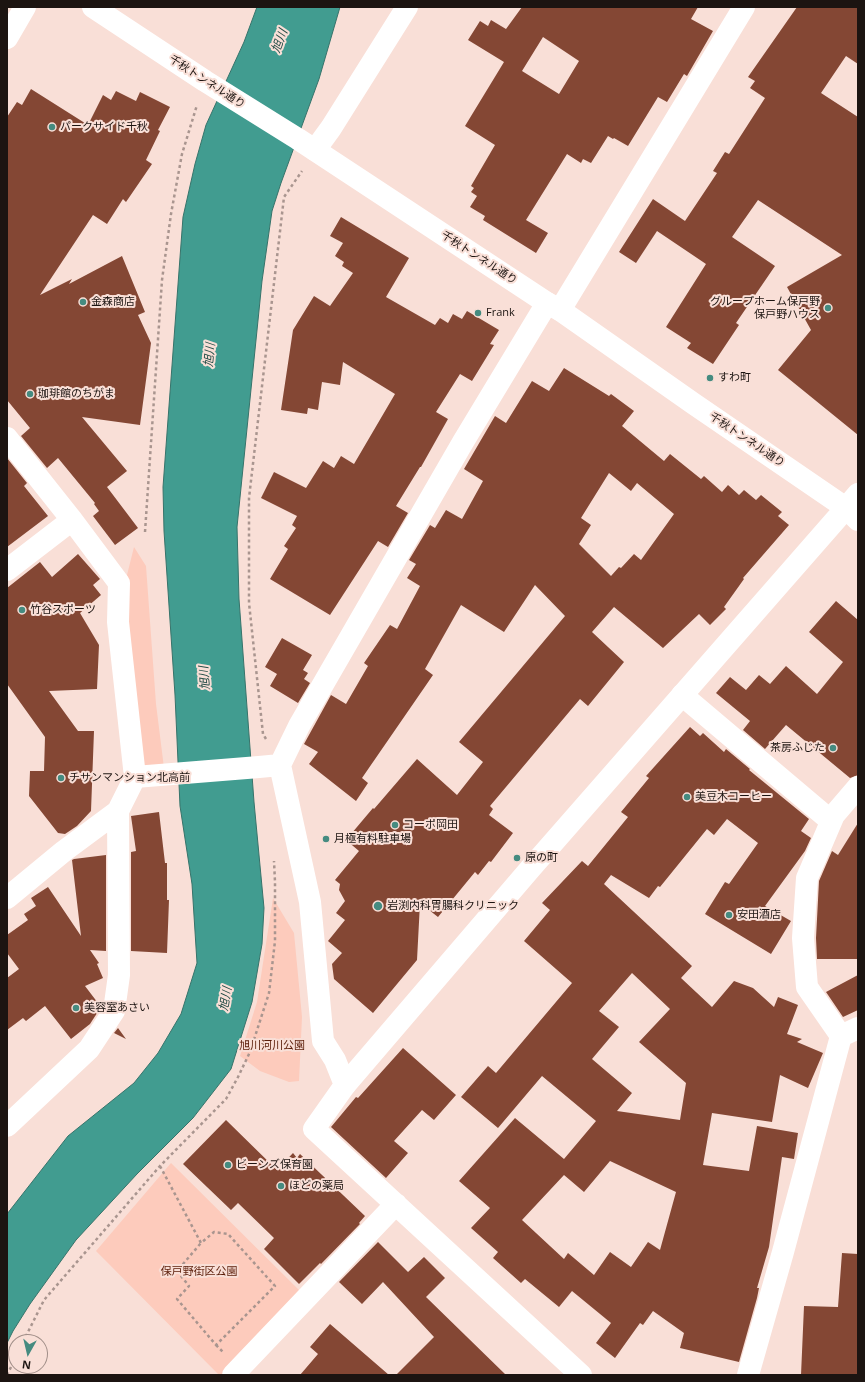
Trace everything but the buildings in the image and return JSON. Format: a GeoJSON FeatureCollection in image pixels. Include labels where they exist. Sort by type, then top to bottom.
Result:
{"type":"FeatureCollection","features":[{"type":"Feature","properties":{"kind":"street"},"geometry":{"type":"LineString","coordinates":[[7,38],[25,7]]}},
{"type":"Feature","properties":{"kind":"street","name":"千秋トンネル通り"},"geometry":{"type":"LineString","coordinates":[[93,7],[554,306],[694,404],[854,507]]}},
{"type":"Feature","properties":{"kind":"street"},"geometry":{"type":"LineString","coordinates":[[306,145],[331,128],[407,7]]}},
{"type":"Feature","properties":{"kind":"street"},"geometry":{"type":"LineString","coordinates":[[135,776],[270,766],[299,726],[463,442],[554,306],[744,7]]}},
{"type":"Feature","properties":{"kind":"street"},"geometry":{"type":"LineString","coordinates":[[7,438],[72,520],[119,583],[118,622],[135,776],[118,811],[119,975],[114,1010],[90,1049],[7,1126]]}},
{"type":"Feature","properties":{"kind":"street"},"geometry":{"type":"LineString","coordinates":[[581,1375],[314,1129],[345,1085],[530,869],[682,696],[854,507]]}},
{"type":"Feature","properties":{"kind":"street"},"geometry":{"type":"LineString","coordinates":[[7,570],[72,520]]}},
{"type":"Feature","properties":{"kind":"street"},"geometry":{"type":"LineString","coordinates":[[682,696],[831,821]]}},
{"type":"Feature","properties":{"kind":"street"},"geometry":{"type":"LineString","coordinates":[[270,766],[310,902],[324,1041],[335,1060],[345,1085]]}},
{"type":"Feature","properties":{"kind":"street"},"geometry":{"type":"LineString","coordinates":[[748,1375],[849,1032],[807,987],[802,938],[806,878],[834,815],[858,787]]}},
{"type":"Feature","properties":{"kind":"street"},"geometry":{"type":"LineString","coordinates":[[7,898],[64,851],[118,811]]}},
{"type":"Feature","properties":{"kind":"street"},"geometry":{"type":"LineString","coordinates":[[233,1375],[396,1204]]}},
{"type":"Feature","properties":{"kind":"path"},"geometry":{"type":"LineString","coordinates":[[145,532],[162,280],[171,214],[182,154],[205,81]]}},
{"type":"Feature","properties":{"kind":"path"},"geometry":{"type":"LineString","coordinates":[[270,766],[263,734],[248,603],[249,498],[284,197],[306,145]]}},
{"type":"Feature","properties":{"kind":"path"},"geometry":{"type":"LineString","coordinates":[[28,1334],[44,1300],[160,1166],[226,1099],[250,1052],[269,993],[275,942],[274,860]]}},
{"type":"Feature","properties":{"kind":"path"},"geometry":{"type":"LineString","coordinates":[[160,1166],[201,1243]]}},
{"type":"Feature","properties":{"kind":"path"},"geometry":{"type":"LineString","coordinates":[[214,1232],[228,1234],[275,1286],[216,1345],[177,1299],[189,1286],[177,1271],[201,1243],[214,1232]]}},
{"type":"Feature","properties":{"kind":"green space"},"geometry":{"type":"Polygon","coordinates":[[[134,547],[146,566],[156,704],[164,768],[142,771],[123,625],[127,575],[134,547]]]}},
{"type":"Feature","properties":{"kind":"green space","name":"旭川河川公園"},"geometry":{"type":"Polygon","coordinates":[[[273,898],[294,933],[302,1017],[299,1081],[289,1082],[260,1071],[240,1056],[257,1002],[273,898]]]}},
{"type":"Feature","properties":{"kind":"green space","name":"保戸野街区公園"},"geometry":{"type":"Polygon","coordinates":[[[171,1163],[303,1294],[226,1375],[219,1375],[96,1251],[171,1163]]]}},
{"type":"Feature","properties":{"kind":"water","name":"旭川"},"geometry":{"type":"Polygon","coordinates":[[[257,7],[340,7],[319,79],[272,211],[262,281],[237,527],[239,599],[254,802],[264,908],[262,944],[252,1002],[231,1069],[193,1118],[137,1174],[76,1240],[30,1304],[12,1334],[8,1334],[7,1343],[7,1214],[68,1136],[134,1083],[158,1053],[181,1014],[197,963],[192,884],[180,806],[175,695],[164,531],[163,487],[183,217],[195,164],[206,125],[244,42],[257,7]]]}},
{"type":"Feature","properties":{"kind":"place","name":"パークサイド千秋"},"geometry":{"type":"Point","coordinates":[52,127]}},
{"type":"Feature","properties":{"kind":"place","name":"金森商店"},"geometry":{"type":"Point","coordinates":[83,302]}},
{"type":"Feature","properties":{"kind":"place","name":"グループホーム保戸野 保戸野ハウス"},"geometry":{"type":"Point","coordinates":[828,308]}},
{"type":"Feature","properties":{"kind":"place","name":"Frank"},"geometry":{"type":"Point","coordinates":[478,313]}},
{"type":"Feature","properties":{"kind":"place","name":"すわ町"},"geometry":{"type":"Point","coordinates":[710,378]}},
{"type":"Feature","properties":{"kind":"place","name":"珈琲館のちがま"},"geometry":{"type":"Point","coordinates":[30,394]}},
{"type":"Feature","properties":{"kind":"place","name":"竹谷スポーツ"},"geometry":{"type":"Point","coordinates":[22,610]}},
{"type":"Feature","properties":{"kind":"place","name":"茶房ふじた"},"geometry":{"type":"Point","coordinates":[833,748]}},
{"type":"Feature","properties":{"kind":"place","name":"チサンマンション北高前"},"geometry":{"type":"Point","coordinates":[61,778]}},
{"type":"Feature","properties":{"kind":"place","name":"美豆木コーヒー"},"geometry":{"type":"Point","coordinates":[687,797]}},
{"type":"Feature","properties":{"kind":"place","name":"コーポ岡田"},"geometry":{"type":"Point","coordinates":[395,825]}},
{"type":"Feature","properties":{"kind":"place","name":"月極有料駐車場"},"geometry":{"type":"Point","coordinates":[326,839]}},
{"type":"Feature","properties":{"kind":"place","name":"原の町"},"geometry":{"type":"Point","coordinates":[517,858]}},
{"type":"Feature","properties":{"kind":"place","name":"岩渕内科胃腸科クリニック"},"geometry":{"type":"Point","coordinates":[378,906]}},
{"type":"Feature","properties":{"kind":"place","name":"安田酒店"},"geometry":{"type":"Point","coordinates":[729,915]}},
{"type":"Feature","properties":{"kind":"place","name":"美容室あさい"},"geometry":{"type":"Point","coordinates":[76,1008]}},
{"type":"Feature","properties":{"kind":"place","name":"ビーンズ保育園"},"geometry":{"type":"Point","coordinates":[228,1165]}},
{"type":"Feature","properties":{"kind":"place","name":"ほどの薬局"},"geometry":{"type":"Point","coordinates":[281,1186]}}]}
